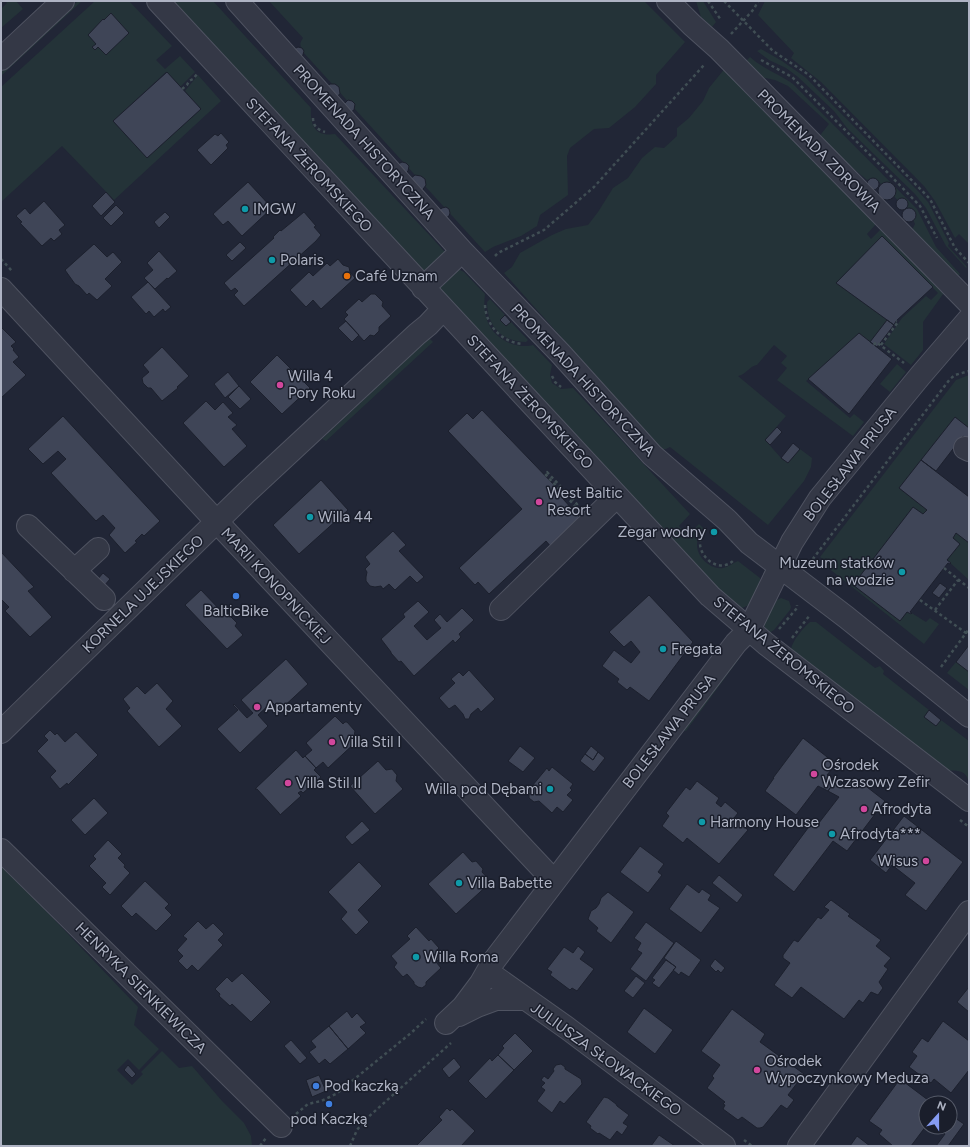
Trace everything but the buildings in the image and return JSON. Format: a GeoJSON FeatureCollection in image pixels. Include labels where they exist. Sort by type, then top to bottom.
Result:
{"type":"FeatureCollection","features":[{"type":"Feature","properties":{"kind":"street"},"geometry":{"type":"LineString","coordinates":[[1,59],[63,1]]}},
{"type":"Feature","properties":{"kind":"street","name":"STEFANA ŻEROMSKIEGO"},"geometry":{"type":"LineString","coordinates":[[158,1],[710,596],[749,630],[969,800]]}},
{"type":"Feature","properties":{"kind":"street","name":"PROMENADA HISTORYCZNA"},"geometry":{"type":"LineString","coordinates":[[237,1],[462,251],[556,349],[652,454],[719,513],[750,543],[969,716]]}},
{"type":"Feature","properties":{"kind":"street","name":"PROMENADA ZDROWIA"},"geometry":{"type":"LineString","coordinates":[[668,1],[692,25],[719,48],[969,302]]}},
{"type":"Feature","properties":{"kind":"street"},"geometry":{"type":"LineString","coordinates":[[423,288],[462,251]]}},
{"type":"Feature","properties":{"kind":"street","name":"MARII KONOPNICKIEJ"},"geometry":{"type":"LineString","coordinates":[[9,283],[217,522],[554,881]]}},
{"type":"Feature","properties":{"kind":"street","name":"KORNELA UJEJSKIEGO"},"geometry":{"type":"LineString","coordinates":[[1,732],[217,522],[428,325],[443,309]]}},
{"type":"Feature","properties":{"kind":"street","name":"BOLESŁAWA PRUSA"},"geometry":{"type":"LineString","coordinates":[[443,1026],[462,1007],[481,983],[493,962],[554,881],[749,630],[792,542],[820,498],[969,319]]}},
{"type":"Feature","properties":{"kind":"street"},"geometry":{"type":"LineString","coordinates":[[501,609],[617,496]]}},
{"type":"Feature","properties":{"kind":"street"},"geometry":{"type":"LineString","coordinates":[[28,526],[104,599]]}},
{"type":"Feature","properties":{"kind":"street"},"geometry":{"type":"LineString","coordinates":[[74,571],[98,549]]}},
{"type":"Feature","properties":{"kind":"street","name":"HENRYKA SIENKIEWICZA"},"geometry":{"type":"LineString","coordinates":[[1,850],[281,1126]]}},
{"type":"Feature","properties":{"kind":"street"},"geometry":{"type":"LineString","coordinates":[[799,1146],[969,912]]}},
{"type":"Feature","properties":{"kind":"street","name":"JULIUSZA SŁOWACKIEGO"},"geometry":{"type":"LineString","coordinates":[[488,972],[600,1052],[724,1146]]}},
{"type":"Feature","properties":{"kind":"street"},"geometry":{"type":"LineString","coordinates":[[443,1026],[477,1006],[496,999],[525,999]]}},
{"type":"Feature","properties":{"kind":"path"},"geometry":{"type":"LineString","coordinates":[[708,1],[719,19],[724,23]]}},
{"type":"Feature","properties":{"kind":"path"},"geometry":{"type":"LineString","coordinates":[[724,1],[773,51],[809,75],[930,198],[954,248],[969,262]]}},
{"type":"Feature","properties":{"kind":"path"},"geometry":{"type":"LineString","coordinates":[[744,21],[754,10],[758,1]]}},
{"type":"Feature","properties":{"kind":"path"},"geometry":{"type":"LineString","coordinates":[[728,27],[739,37]]}},
{"type":"Feature","properties":{"kind":"path"},"geometry":{"type":"LineString","coordinates":[[480,270],[498,253],[544,230],[594,187],[719,48]]}},
{"type":"Feature","properties":{"kind":"path"},"geometry":{"type":"LineString","coordinates":[[761,60],[792,77],[887,172],[920,206],[939,243]]}},
{"type":"Feature","properties":{"kind":"path"},"geometry":{"type":"LineString","coordinates":[[182,89],[199,71]]}},
{"type":"Feature","properties":{"kind":"path"},"geometry":{"type":"LineString","coordinates":[[1,259],[9,283]]}},
{"type":"Feature","properties":{"kind":"path"},"geometry":{"type":"LineString","coordinates":[[881,345],[898,322],[896,321]]}},
{"type":"Feature","properties":{"kind":"path"},"geometry":{"type":"LineString","coordinates":[[874,345],[876,342],[881,345],[920,376]]}},
{"type":"Feature","properties":{"kind":"path"},"geometry":{"type":"LineString","coordinates":[[778,631],[797,608],[807,567],[950,379],[955,375],[969,371]]}},
{"type":"Feature","properties":{"kind":"path"},"geometry":{"type":"LineString","coordinates":[[575,512],[578,509],[545,474],[547,472],[577,504],[581,500]]}},
{"type":"Feature","properties":{"kind":"path"},"geometry":{"type":"LineString","coordinates":[[719,513],[703,531],[700,541],[700,548],[706,559],[717,565],[722,566],[729,564],[750,543]]}},
{"type":"Feature","properties":{"kind":"path"},"geometry":{"type":"LineString","coordinates":[[944,568],[969,588]]}},
{"type":"Feature","properties":{"kind":"path"},"geometry":{"type":"LineString","coordinates":[[934,610],[958,580]]}},
{"type":"Feature","properties":{"kind":"path"},"geometry":{"type":"LineString","coordinates":[[790,640],[822,599]]}},
{"type":"Feature","properties":{"kind":"path"},"geometry":{"type":"LineString","coordinates":[[920,600],[966,633]]}},
{"type":"Feature","properties":{"kind":"path"},"geometry":{"type":"LineString","coordinates":[[929,683],[969,629]]}},
{"type":"Feature","properties":{"kind":"path"},"geometry":{"type":"LineString","coordinates":[[301,1110],[308,1104],[321,1102],[336,1094],[411,1033],[443,1026]]}},
{"type":"Feature","properties":{"kind":"path"},"geometry":{"type":"LineString","coordinates":[[350,1146],[357,1130],[443,1026]]}},
{"type":"Feature","properties":{"kind":"shaded area"},"geometry":{"type":"Polygon","coordinates":[[[5,1],[16,1],[23,9],[1,28],[1,9],[7,3],[5,1]]]}},
{"type":"Feature","properties":{"kind":"shaded area"},"geometry":{"type":"Polygon","coordinates":[[[78,1],[82,1],[1,76],[1,71],[78,1]]]}},
{"type":"Feature","properties":{"kind":"shaded area"},"geometry":{"type":"Polygon","coordinates":[[[95,1],[129,1],[172,46],[156,60],[165,69],[180,56],[195,72],[180,87],[166,72],[113,121],[147,158],[201,109],[185,91],[198,75],[221,101],[114,200],[62,146],[1,202],[1,87],[95,1]]]}},
{"type":"Feature","properties":{"kind":"shaded area"},"geometry":{"type":"Polygon","coordinates":[[[170,1],[213,1],[311,108],[313,124],[318,132],[323,134],[335,134],[434,240],[444,251],[446,256],[424,274],[170,1]]]}},
{"type":"Feature","properties":{"kind":"shaded area"},"geometry":{"type":"Polygon","coordinates":[[[269,1],[644,1],[685,42],[656,75],[656,84],[635,107],[609,128],[594,129],[570,148],[567,156],[568,195],[540,215],[537,226],[521,236],[493,247],[485,252],[303,52],[300,45],[303,38],[269,1]]]}},
{"type":"Feature","properties":{"kind":"shaded area"},"geometry":{"type":"Polygon","coordinates":[[[696,1],[703,1],[716,22],[712,27],[701,17],[696,1]]]}},
{"type":"Feature","properties":{"kind":"shaded area"},"geometry":{"type":"Polygon","coordinates":[[[765,1],[969,1],[969,244],[959,234],[955,238],[935,201],[924,186],[821,82],[791,58],[794,53],[758,15],[765,1]]]}},
{"type":"Feature","properties":{"kind":"shaded area"},"geometry":{"type":"Polygon","coordinates":[[[761,49],[805,77],[918,191],[928,202],[949,243],[948,246],[967,267],[966,268],[946,246],[926,208],[915,194],[847,128],[834,111],[798,77],[757,51],[761,49]]]}},
{"type":"Feature","properties":{"kind":"shaded area"},"geometry":{"type":"Polygon","coordinates":[[[750,57],[760,65],[793,84],[917,209],[936,247],[960,274],[956,278],[911,232],[915,224],[910,212],[877,180],[874,178],[867,180],[818,138],[829,124],[788,86],[775,80],[761,77],[745,62],[750,57]]]}},
{"type":"Feature","properties":{"kind":"shaded area"},"geometry":{"type":"Polygon","coordinates":[[[726,67],[878,222],[867,234],[871,239],[883,227],[946,290],[923,322],[923,350],[911,365],[884,344],[902,318],[926,296],[931,300],[938,293],[894,248],[836,283],[887,320],[870,342],[806,381],[850,418],[854,414],[864,422],[853,436],[777,380],[787,368],[781,363],[787,356],[774,345],[757,365],[738,376],[786,416],[765,440],[781,458],[788,463],[800,449],[812,458],[811,467],[804,481],[768,525],[670,447],[661,449],[504,273],[512,267],[520,253],[566,229],[588,225],[613,188],[628,178],[642,158],[655,147],[664,148],[677,136],[677,128],[689,118],[703,101],[709,88],[726,67]]]}},
{"type":"Feature","properties":{"kind":"shaded area"},"geometry":{"type":"Polygon","coordinates":[[[458,269],[464,272],[485,294],[484,302],[486,317],[489,324],[498,336],[514,345],[533,345],[552,365],[550,375],[552,383],[561,389],[573,388],[690,514],[679,526],[684,532],[690,533],[699,524],[703,528],[698,539],[697,546],[703,559],[710,565],[718,568],[727,567],[738,561],[760,578],[761,584],[755,597],[746,607],[736,608],[439,288],[458,269]]]}},
{"type":"Feature","properties":{"kind":"shaded area"},"geometry":{"type":"Polygon","coordinates":[[[490,299],[505,315],[500,320],[506,326],[511,322],[528,340],[526,342],[510,339],[503,336],[498,331],[493,325],[488,311],[487,302],[490,299]]]}},
{"type":"Feature","properties":{"kind":"shaded area"},"geometry":{"type":"Polygon","coordinates":[[[429,338],[433,342],[326,441],[322,439],[429,338]]]}},
{"type":"Feature","properties":{"kind":"shaded area"},"geometry":{"type":"Polygon","coordinates":[[[897,364],[906,372],[890,392],[880,384],[897,364]]]}},
{"type":"Feature","properties":{"kind":"shaded area"},"geometry":{"type":"Polygon","coordinates":[[[969,375],[969,428],[955,417],[899,488],[927,510],[923,514],[913,507],[853,585],[900,621],[907,612],[911,614],[910,612],[926,622],[930,618],[939,624],[924,644],[827,567],[829,564],[820,557],[956,380],[969,375]]]}},
{"type":"Feature","properties":{"kind":"shaded area"},"geometry":{"type":"Polygon","coordinates":[[[956,533],[969,543],[969,580],[947,560],[960,544],[953,538],[956,533]]]}},
{"type":"Feature","properties":{"kind":"shaded area"},"geometry":{"type":"Polygon","coordinates":[[[781,598],[789,601],[791,607],[790,610],[774,630],[769,633],[765,630],[764,621],[777,600],[781,598]]]}},
{"type":"Feature","properties":{"kind":"shaded area"},"geometry":{"type":"Polygon","coordinates":[[[810,622],[816,622],[875,668],[880,666],[884,671],[883,674],[929,710],[924,717],[936,726],[941,720],[969,741],[969,786],[967,777],[963,773],[960,771],[948,771],[791,649],[799,634],[810,622]]]}},
{"type":"Feature","properties":{"kind":"shaded area"},"geometry":{"type":"Polygon","coordinates":[[[737,657],[739,659],[686,731],[681,730],[737,657]]]}},
{"type":"Feature","properties":{"kind":"shaded area"},"geometry":{"type":"Polygon","coordinates":[[[956,662],[969,672],[969,690],[947,673],[956,662]]]}},
{"type":"Feature","properties":{"kind":"shaded area"},"geometry":{"type":"Polygon","coordinates":[[[1,864],[138,1007],[134,1025],[159,1049],[139,1070],[128,1059],[117,1070],[132,1085],[143,1074],[141,1072],[162,1051],[179,1068],[192,1066],[222,1101],[244,1123],[251,1136],[252,1146],[1,1146],[1,864]]]}},
{"type":"Feature","properties":{"kind":"place","name":"IMGW"},"geometry":{"type":"Point","coordinates":[245,209]}},
{"type":"Feature","properties":{"kind":"place","name":"Polaris"},"geometry":{"type":"Point","coordinates":[272,260]}},
{"type":"Feature","properties":{"kind":"place","name":"Café Uznam"},"geometry":{"type":"Point","coordinates":[347,276]}},
{"type":"Feature","properties":{"kind":"place","name":"Willa 4 Pory Roku"},"geometry":{"type":"Point","coordinates":[280,385]}},
{"type":"Feature","properties":{"kind":"place","name":"West Baltic Resort"},"geometry":{"type":"Point","coordinates":[539,502]}},
{"type":"Feature","properties":{"kind":"place","name":"Willa 44"},"geometry":{"type":"Point","coordinates":[310,517]}},
{"type":"Feature","properties":{"kind":"place","name":"Zegar wodny"},"geometry":{"type":"Point","coordinates":[714,532]}},
{"type":"Feature","properties":{"kind":"place","name":"Muzeum statków na wodzie"},"geometry":{"type":"Point","coordinates":[902,572]}},
{"type":"Feature","properties":{"kind":"place","name":"BalticBike"},"geometry":{"type":"Point","coordinates":[236,596]}},
{"type":"Feature","properties":{"kind":"place","name":"Fregata"},"geometry":{"type":"Point","coordinates":[663,649]}},
{"type":"Feature","properties":{"kind":"place","name":"Appartamenty"},"geometry":{"type":"Point","coordinates":[257,707]}},
{"type":"Feature","properties":{"kind":"place","name":"Villa Stil I"},"geometry":{"type":"Point","coordinates":[332,742]}},
{"type":"Feature","properties":{"kind":"place","name":"Ośrodek Wczasowy Zefir"},"geometry":{"type":"Point","coordinates":[814,774]}},
{"type":"Feature","properties":{"kind":"place","name":"Villa Stil II"},"geometry":{"type":"Point","coordinates":[288,783]}},
{"type":"Feature","properties":{"kind":"place","name":"Willa pod Dębami"},"geometry":{"type":"Point","coordinates":[550,789]}},
{"type":"Feature","properties":{"kind":"place","name":"Afrodyta"},"geometry":{"type":"Point","coordinates":[864,809]}},
{"type":"Feature","properties":{"kind":"place","name":"Harmony House"},"geometry":{"type":"Point","coordinates":[702,822]}},
{"type":"Feature","properties":{"kind":"place","name":"Afrodyta***"},"geometry":{"type":"Point","coordinates":[832,834]}},
{"type":"Feature","properties":{"kind":"place","name":"Wisus"},"geometry":{"type":"Point","coordinates":[926,861]}},
{"type":"Feature","properties":{"kind":"place","name":"Villa Babette"},"geometry":{"type":"Point","coordinates":[459,883]}},
{"type":"Feature","properties":{"kind":"place","name":"Willa Roma"},"geometry":{"type":"Point","coordinates":[416,957]}},
{"type":"Feature","properties":{"kind":"place","name":"Ośrodek Wypoczynkowy Meduza"},"geometry":{"type":"Point","coordinates":[757,1070]}},
{"type":"Feature","properties":{"kind":"place","name":"Pod kaczką"},"geometry":{"type":"Point","coordinates":[316,1086]}},
{"type":"Feature","properties":{"kind":"place","name":"pod Kaczką"},"geometry":{"type":"Point","coordinates":[329,1104]}}]}
